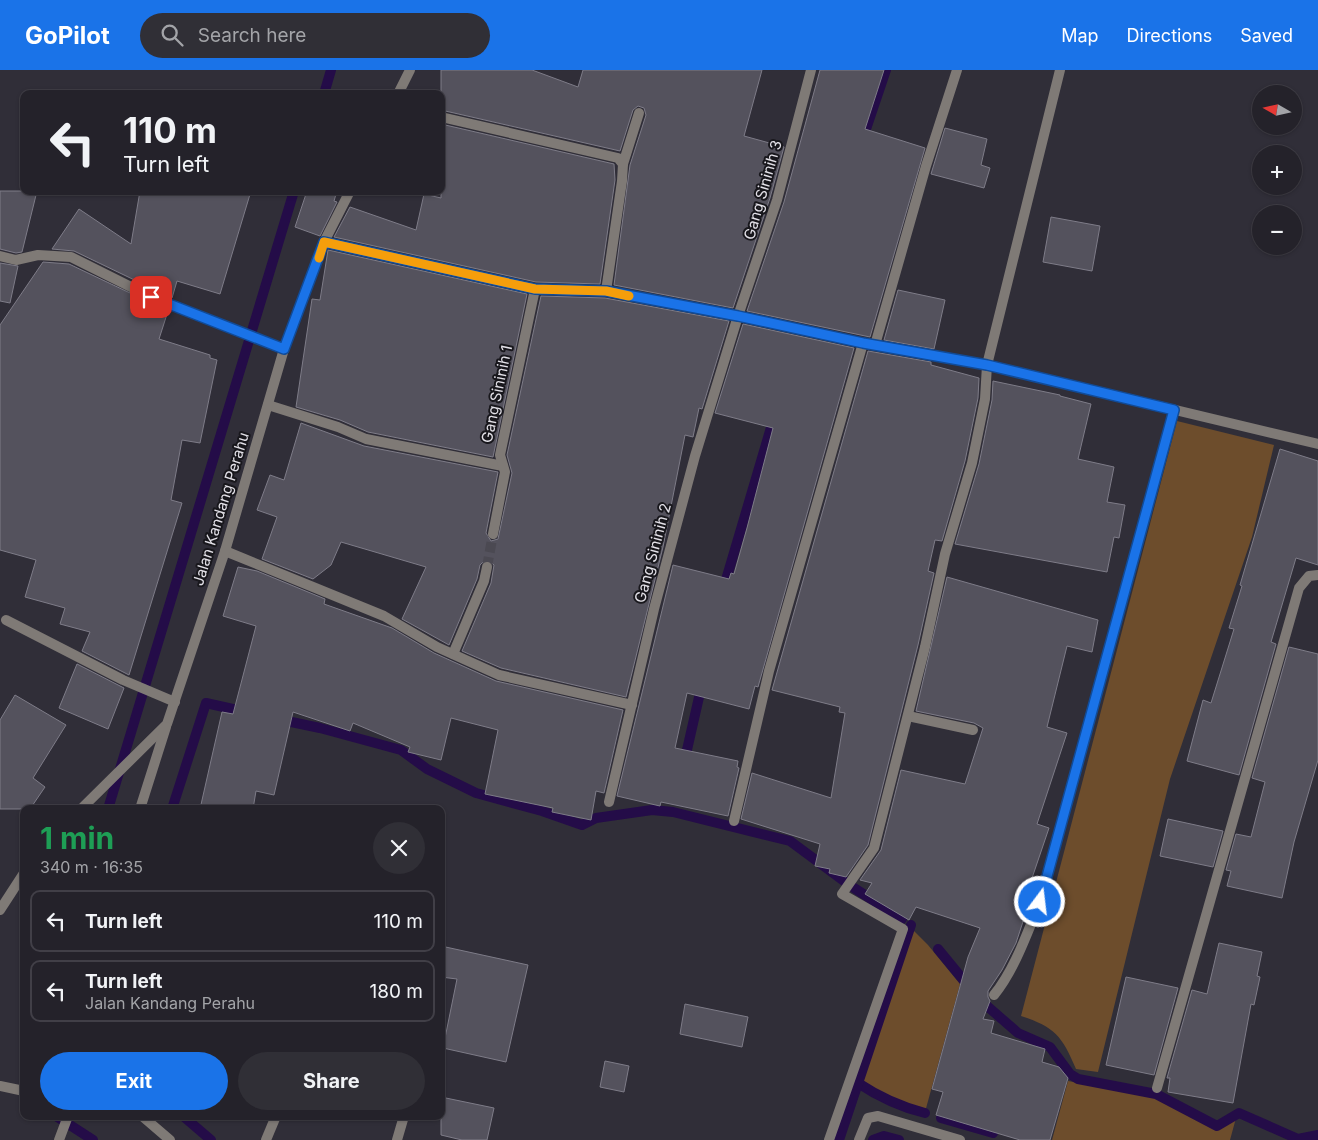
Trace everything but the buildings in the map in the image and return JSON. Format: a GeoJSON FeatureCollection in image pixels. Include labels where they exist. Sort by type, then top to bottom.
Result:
{"type":"FeatureCollection","features":[{"type":"Feature","properties":{"kind":"street"},"geometry":{"type":"LineString","coordinates":[[400,90],[410,70]]}},
{"type":"Feature","properties":{"kind":"street","name":"Gang Sininih 3"},"geometry":{"type":"LineString","coordinates":[[738,316],[777,200],[811,70]]}},
{"type":"Feature","properties":{"kind":"street"},"geometry":{"type":"LineString","coordinates":[[875,345],[926,166],[957,70]]}},
{"type":"Feature","properties":{"kind":"street"},"geometry":{"type":"LineString","coordinates":[[829,1140],[902,929],[842,894],[874,848],[908,716],[945,554],[972,463],[985,399],[987,365],[1060,70]]}},
{"type":"Feature","properties":{"kind":"street"},"geometry":{"type":"LineString","coordinates":[[606,291],[623,164],[638,113]]}},
{"type":"Feature","properties":{"kind":"street"},"geometry":{"type":"LineString","coordinates":[[445,118],[618,158],[623,164]]}},
{"type":"Feature","properties":{"kind":"street","name":"Jalan Kandang Perahu"},"geometry":{"type":"LineString","coordinates":[[85,805],[167,724],[225,551],[284,349],[324,242],[348,195]]}},
{"type":"Feature","properties":{"kind":"street"},"geometry":{"type":"LineString","coordinates":[[324,242],[535,289],[606,291],[738,316],[863,343],[987,365],[1318,444]]}},
{"type":"Feature","properties":{"kind":"street"},"geometry":{"type":"LineString","coordinates":[[0,256],[16,260],[38,255],[71,257],[151,297],[284,349]]}},
{"type":"Feature","properties":{"kind":"street","name":"Gang Sininih 1"},"geometry":{"type":"LineString","coordinates":[[494,534],[505,472],[500,455],[535,289]]}},
{"type":"Feature","properties":{"kind":"street","name":"Gang Sininih 2"},"geometry":{"type":"LineString","coordinates":[[609,802],[654,608],[695,456],[738,316]]}},
{"type":"Feature","properties":{"kind":"street"},"geometry":{"type":"LineString","coordinates":[[734,820],[769,671],[863,343]]}},
{"type":"Feature","properties":{"kind":"street"},"geometry":{"type":"LineString","coordinates":[[268,405],[338,427],[366,440],[502,466]]}},
{"type":"Feature","properties":{"kind":"street"},"geometry":{"type":"LineString","coordinates":[[994,995],[1002,986],[1024,942],[1040,902],[1174,410]]}},
{"type":"Feature","properties":{"kind":"street"},"geometry":{"type":"LineString","coordinates":[[225,551],[384,616],[453,654],[499,675],[632,705]]}},
{"type":"Feature","properties":{"kind":"street"},"geometry":{"type":"LineString","coordinates":[[453,654],[484,581],[487,566]]}},
{"type":"Feature","properties":{"kind":"street"},"geometry":{"type":"LineString","coordinates":[[1157,1088],[1299,588],[1309,576],[1318,575]]}},
{"type":"Feature","properties":{"kind":"street"},"geometry":{"type":"LineString","coordinates":[[6,620],[123,680],[175,702]]}},
{"type":"Feature","properties":{"kind":"street"},"geometry":{"type":"LineString","coordinates":[[908,716],[973,730]]}},
{"type":"Feature","properties":{"kind":"street"},"geometry":{"type":"LineString","coordinates":[[141,805],[167,724]]}},
{"type":"Feature","properties":{"kind":"street"},"geometry":{"type":"LineString","coordinates":[[0,910],[20,879]]}},
{"type":"Feature","properties":{"kind":"street"},"geometry":{"type":"LineString","coordinates":[[0,1086],[20,1090]]}},
{"type":"Feature","properties":{"kind":"street"},"geometry":{"type":"LineString","coordinates":[[859,1140],[868,1118],[878,1116],[960,1140]]}},
{"type":"Feature","properties":{"kind":"street"},"geometry":{"type":"LineString","coordinates":[[59,1140],[66,1120]]}},
{"type":"Feature","properties":{"kind":"street"},"geometry":{"type":"LineString","coordinates":[[147,1120],[170,1140]]}},
{"type":"Feature","properties":{"kind":"street"},"geometry":{"type":"LineString","coordinates":[[266,1140],[274,1120]]}},
{"type":"Feature","properties":{"kind":"street"},"geometry":{"type":"LineString","coordinates":[[397,1140],[403,1120]]}},
{"type":"Feature","properties":{"kind":"shaded area"},"geometry":{"type":"Polygon","coordinates":[[[1177,421],[1274,445],[1252,537],[1170,779],[1098,1072],[1076,1069],[1066,1048],[1056,1034],[1042,1024],[1021,1016],[1177,421]]]}},
{"type":"Feature","properties":{"kind":"shaded area"},"geometry":{"type":"Polygon","coordinates":[[[912,929],[928,945],[960,984],[925,1112],[876,1092],[860,1082],[912,929]]]}},
{"type":"Feature","properties":{"kind":"shaded area"},"geometry":{"type":"Polygon","coordinates":[[[1068,1081],[1154,1097],[1218,1130],[1236,1118],[1230,1140],[1052,1140],[1068,1081]]]}},
{"type":"Feature","properties":{"kind":"waterway"},"geometry":{"type":"LineString","coordinates":[[325,90],[331,70]]}},
{"type":"Feature","properties":{"kind":"waterway"},"geometry":{"type":"LineString","coordinates":[[862,141],[886,70]]}},
{"type":"Feature","properties":{"kind":"waterway"},"geometry":{"type":"LineString","coordinates":[[109,805],[293,195]]}},
{"type":"Feature","properties":{"kind":"waterway"},"geometry":{"type":"LineString","coordinates":[[723,590],[775,414]]}},
{"type":"Feature","properties":{"kind":"waterway"},"geometry":{"type":"LineString","coordinates":[[684,763],[702,684]]}},
{"type":"Feature","properties":{"kind":"waterway"},"geometry":{"type":"LineString","coordinates":[[173,805],[206,703],[246,712]]}},
{"type":"Feature","properties":{"kind":"waterway"},"geometry":{"type":"LineString","coordinates":[[277,719],[320,728],[401,750],[427,769],[476,793],[542,811],[582,825],[596,818],[652,810],[673,812],[790,841],[844,881]]}},
{"type":"Feature","properties":{"kind":"waterway"},"geometry":{"type":"LineString","coordinates":[[854,888],[902,919]]}},
{"type":"Feature","properties":{"kind":"waterway"},"geometry":{"type":"LineString","coordinates":[[839,1140],[911,925]]}},
{"type":"Feature","properties":{"kind":"waterway"},"geometry":{"type":"LineString","coordinates":[[938,949],[970,988]]}},
{"type":"Feature","properties":{"kind":"waterway"},"geometry":{"type":"LineString","coordinates":[[979,999],[1018,1033],[1050,1047],[1070,1074],[1078,1079],[1156,1094],[1217,1126],[1239,1113],[1298,1139],[1318,1135]]}},
{"type":"Feature","properties":{"kind":"waterway"},"geometry":{"type":"LineString","coordinates":[[858,1083],[890,1101],[925,1113]]}},
{"type":"Feature","properties":{"kind":"waterway"},"geometry":{"type":"LineString","coordinates":[[941,1118],[993,1133]]}},
{"type":"Feature","properties":{"kind":"waterway"},"geometry":{"type":"LineString","coordinates":[[62,1120],[93,1140]]}},
{"type":"Feature","properties":{"kind":"waterway"},"geometry":{"type":"LineString","coordinates":[[188,1120],[211,1140]]}},
{"type":"Feature","properties":{"kind":"waterway"},"geometry":{"type":"LineString","coordinates":[[873,1140],[884,1136],[899,1140]]}},
{"type":"Feature","properties":{"kind":"tunnel"},"geometry":{"type":"LineString","coordinates":[[487,567],[493,534]]}},
{"type":"Feature","properties":{"kind":"slow traffic"},"geometry":{"type":"LineString","coordinates":[[319,258],[324,242],[535,289],[606,291],[629,296]]}},
{"type":"Feature","properties":{"kind":"route"},"geometry":{"type":"LineString","coordinates":[[151,297],[284,349],[324,242],[535,289],[606,291],[738,316],[863,343],[987,365],[1174,410],[1040,902]]}}]}
